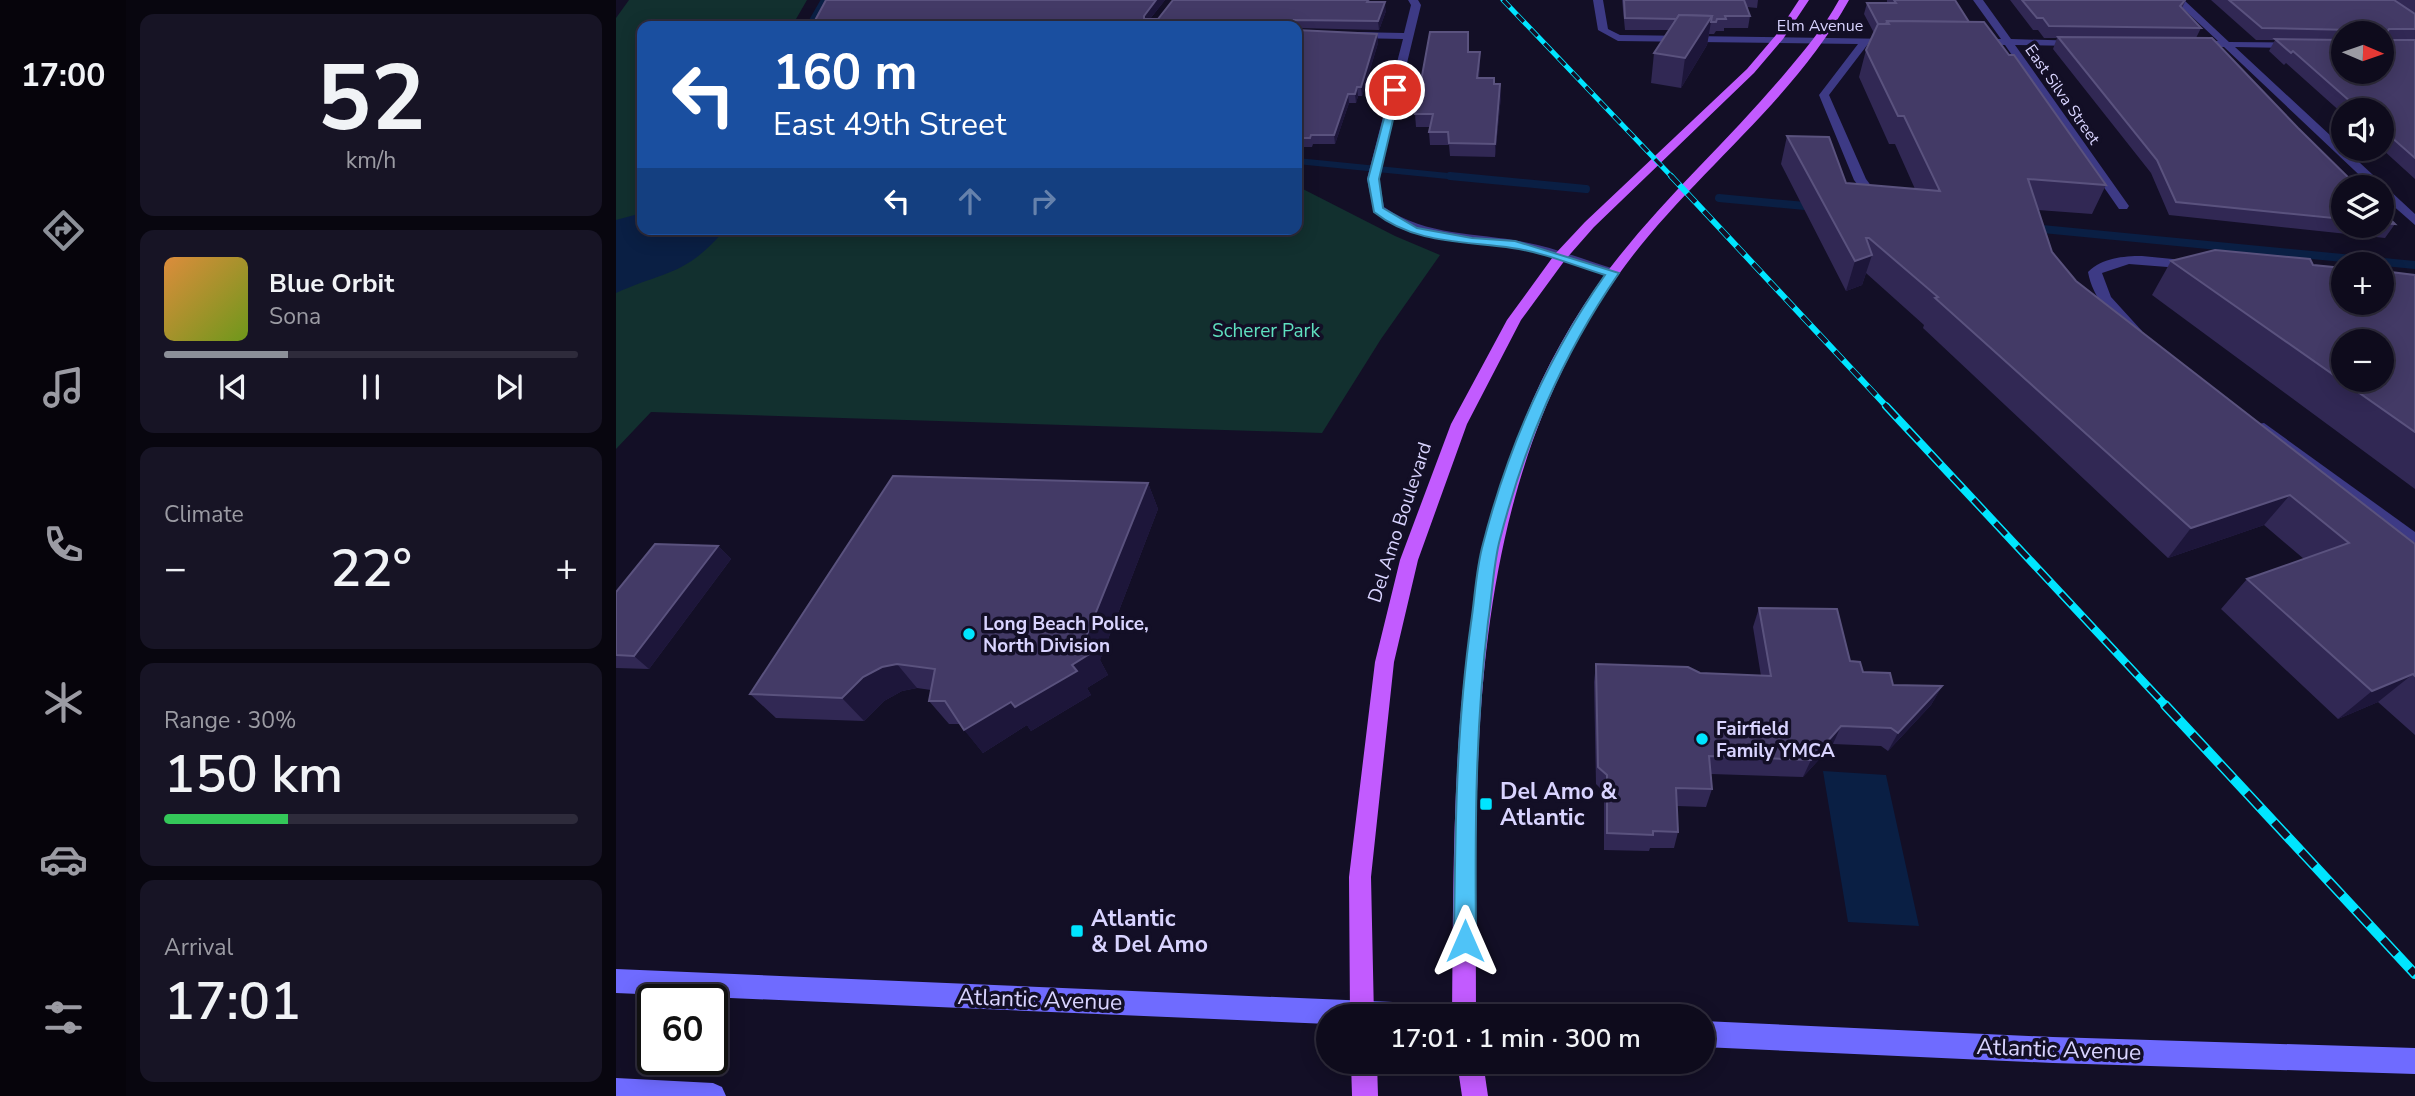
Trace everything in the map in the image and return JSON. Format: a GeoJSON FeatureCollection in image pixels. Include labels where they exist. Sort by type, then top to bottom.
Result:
{"type":"FeatureCollection","features":[{"type":"Feature","properties":{"kind":"main road","name":"Del Amo Boulevard"},"geometry":{"type":"LineString","coordinates":[[1362,1004],[1359,899],[1374,719],[1388,637],[1440,468],[1476,387],[1520,311],[1560,257],[1603,211],[1707,115],[1776,40],[1804,0]]}},
{"type":"Feature","properties":{"kind":"main road"},"geometry":{"type":"LineString","coordinates":[[1464,1004],[1465,779],[1471,690],[1490,545],[1529,421],[1580,319],[1613,273],[1652,223],[1743,129],[1817,41],[1844,0]]}},
{"type":"Feature","properties":{"kind":"main road","name":"Atlantic Avenue"},"geometry":{"type":"LineString","coordinates":[[616,981],[1316,1012]]}},
{"type":"Feature","properties":{"kind":"main road","name":"Atlantic Avenue"},"geometry":{"type":"LineString","coordinates":[[1715,1035],[2053,1050],[2415,1061]]}},
{"type":"Feature","properties":{"kind":"main road"},"geometry":{"type":"LineString","coordinates":[[1364,1074],[1365,1096]]}},
{"type":"Feature","properties":{"kind":"main road"},"geometry":{"type":"LineString","coordinates":[[1472,1074],[1475,1096]]}},
{"type":"Feature","properties":{"kind":"main road"},"geometry":{"type":"LineString","coordinates":[[616,1091],[713,1096]]}},
{"type":"Feature","properties":{"kind":"street"},"geometry":{"type":"LineString","coordinates":[[1413,0],[1416,5],[1373,179],[1378,209],[1391,220],[1413,231],[1472,242],[1515,244],[1613,273]]}},
{"type":"Feature","properties":{"kind":"street","name":"Elm Avenue"},"geometry":{"type":"LineString","coordinates":[[1598,0],[1603,30],[1618,38],[1904,41]]}},
{"type":"Feature","properties":{"kind":"street","name":"East Silva Street"},"geometry":{"type":"LineString","coordinates":[[1978,0],[2123,206]]}},
{"type":"Feature","properties":{"kind":"street"},"geometry":{"type":"LineString","coordinates":[[2179,0],[2365,175]]}},
{"type":"Feature","properties":{"kind":"street"},"geometry":{"type":"LineString","coordinates":[[1338,34],[1408,36]]}},
{"type":"Feature","properties":{"kind":"street"},"geometry":{"type":"LineString","coordinates":[[1865,41],[1824,95],[1860,180],[1872,195]]}},
{"type":"Feature","properties":{"kind":"street"},"geometry":{"type":"LineString","coordinates":[[1969,42],[2090,43]]}},
{"type":"Feature","properties":{"kind":"street"},"geometry":{"type":"LineString","coordinates":[[2186,44],[2331,46]]}},
{"type":"Feature","properties":{"kind":"street"},"geometry":{"type":"LineString","coordinates":[[2394,202],[2415,221]]}},
{"type":"Feature","properties":{"kind":"street"},"geometry":{"type":"LineString","coordinates":[[2145,338],[2109,305],[2096,285],[2095,272],[2103,264],[2131,261],[2213,267]]}},
{"type":"Feature","properties":{"kind":"street"},"geometry":{"type":"LineString","coordinates":[[2253,419],[2415,541]]}},
{"type":"Feature","properties":{"kind":"green space","name":"Scherer Park"},"geometry":{"type":"Polygon","coordinates":[[[629,0],[807,0],[795,21],[637,21],[637,235],[1302,235],[1302,189],[1395,236],[1440,255],[1381,339],[1322,433],[651,412],[616,449],[616,18],[629,0]]]}},
{"type":"Feature","properties":{"kind":"water"},"geometry":{"type":"Polygon","coordinates":[[[637,214],[637,235],[720,235],[696,258],[684,265],[616,293],[616,220],[637,214]]]}},
{"type":"Feature","properties":{"kind":"water"},"geometry":{"type":"Polygon","coordinates":[[[1823,771],[1886,775],[1919,926],[1848,922],[1823,771]]]}},
{"type":"Feature","properties":{"kind":"building"},"geometry":{"type":"Polygon","coordinates":[[[826,0],[1156,0],[1144,19],[1158,19],[1173,0],[1385,2],[1378,21],[815,21],[826,0]]]}},
{"type":"Feature","properties":{"kind":"building"},"geometry":{"type":"Polygon","coordinates":[[[1624,0],[1744,0],[1750,16],[1725,16],[1726,19],[1717,19],[1716,22],[1711,22],[1712,16],[1679,15],[1677,19],[1625,18],[1624,0]]]}},
{"type":"Feature","properties":{"kind":"building"},"geometry":{"type":"Polygon","coordinates":[[[1894,0],[1955,0],[1969,22],[1887,21],[1886,24],[1878,24],[1867,3],[1896,3],[1894,0]]]}},
{"type":"Feature","properties":{"kind":"building"},"geometry":{"type":"Polygon","coordinates":[[[2022,0],[2185,0],[2180,6],[2201,28],[2049,26],[2043,18],[2037,18],[2022,0]]]}},
{"type":"Feature","properties":{"kind":"building"},"geometry":{"type":"Polygon","coordinates":[[[2229,0],[2394,0],[2415,14],[2415,29],[2394,29],[2394,21],[2331,21],[2331,30],[2262,28],[2229,0]]]}},
{"type":"Feature","properties":{"kind":"building"},"geometry":{"type":"Polygon","coordinates":[[[1679,15],[1712,16],[1685,58],[1654,53],[1679,15]]]}},
{"type":"Feature","properties":{"kind":"building"},"geometry":{"type":"Polygon","coordinates":[[[1887,21],[1984,22],[2009,55],[2014,55],[2106,185],[2028,179],[2052,252],[2076,281],[2415,544],[2415,676],[2413,674],[2372,691],[2247,579],[2349,543],[2290,495],[2191,528],[1935,298],[1938,297],[1869,238],[1866,238],[1872,255],[1855,261],[1787,136],[1829,137],[1846,183],[1940,191],[1904,116],[1898,116],[1866,50],[1878,24],[1889,24],[1887,21]]]}},
{"type":"Feature","properties":{"kind":"building"},"geometry":{"type":"Polygon","coordinates":[[[1302,30],[1377,34],[1361,87],[1357,87],[1355,94],[1348,94],[1334,135],[1311,135],[1310,138],[1302,138],[1302,30]]]}},
{"type":"Feature","properties":{"kind":"building"},"geometry":{"type":"Polygon","coordinates":[[[1430,32],[1468,32],[1468,52],[1480,52],[1477,78],[1494,78],[1494,84],[1500,84],[1495,144],[1449,143],[1448,132],[1429,132],[1433,114],[1415,114],[1430,32]]]}},
{"type":"Feature","properties":{"kind":"building"},"geometry":{"type":"Polygon","coordinates":[[[2058,37],[2212,38],[2346,175],[2331,175],[2331,218],[2176,202],[2157,160],[2058,37]]]}},
{"type":"Feature","properties":{"kind":"building"},"geometry":{"type":"Polygon","coordinates":[[[2275,39],[2331,40],[2331,84],[2394,84],[2394,40],[2415,40],[2415,158],[2394,140],[2394,98],[2346,98],[2293,51],[2291,53],[2275,39]]]}},
{"type":"Feature","properties":{"kind":"building"},"geometry":{"type":"Polygon","coordinates":[[[2215,250],[2310,259],[2313,265],[2331,267],[2331,315],[2394,315],[2394,272],[2415,275],[2415,432],[2358,392],[2394,392],[2394,329],[2331,329],[2331,373],[2171,261],[2215,250]]]}},
{"type":"Feature","properties":{"kind":"building","name":"Long Beach Police, North Division"},"geometry":{"type":"Polygon","coordinates":[[[893,476],[1148,483],[1084,642],[1094,651],[1072,665],[1077,671],[1015,707],[1011,702],[964,730],[945,701],[929,701],[935,669],[897,664],[882,667],[863,677],[842,698],[750,694],[893,476]]]}},
{"type":"Feature","properties":{"kind":"building"},"geometry":{"type":"Polygon","coordinates":[[[655,544],[718,546],[634,656],[616,655],[616,592],[655,544]]]}},
{"type":"Feature","properties":{"kind":"building","name":"Fairfield Family YMCA"},"geometry":{"type":"Polygon","coordinates":[[[1759,608],[1837,609],[1850,661],[1860,662],[1863,672],[1890,673],[1893,685],[1942,686],[1898,733],[1891,728],[1841,726],[1811,760],[1709,756],[1712,789],[1676,788],[1678,832],[1653,831],[1653,835],[1607,833],[1607,775],[1598,767],[1596,664],[1688,667],[1700,673],[1771,676],[1759,608]]]}},
{"type":"Feature","properties":{"kind":"waterway"},"geometry":{"type":"LineString","coordinates":[[812,21],[824,0]]}},
{"type":"Feature","properties":{"kind":"waterway"},"geometry":{"type":"LineString","coordinates":[[1302,161],[1468,178]]}},
{"type":"Feature","properties":{"kind":"waterway"},"geometry":{"type":"LineString","coordinates":[[1450,176],[1586,189]]}},
{"type":"Feature","properties":{"kind":"waterway"},"geometry":{"type":"LineString","coordinates":[[1719,198],[1816,207]]}},
{"type":"Feature","properties":{"kind":"waterway"},"geometry":{"type":"LineString","coordinates":[[2031,228],[2415,265]]}},
{"type":"Feature","properties":{"kind":"railway"},"geometry":{"type":"LineString","coordinates":[[1503,0],[1673,178]]}},
{"type":"Feature","properties":{"kind":"railway"},"geometry":{"type":"LineString","coordinates":[[1671,176],[1888,408]]}},
{"type":"Feature","properties":{"kind":"railway"},"geometry":{"type":"LineString","coordinates":[[1886,406],[2167,707]]}},
{"type":"Feature","properties":{"kind":"railway"},"geometry":{"type":"LineString","coordinates":[[2165,705],[2415,974]]}},
{"type":"Feature","properties":{"kind":"place","name":"Long Beach Police, North Division"},"geometry":{"type":"Point","coordinates":[969,634]}},
{"type":"Feature","properties":{"kind":"place","name":"Fairfield Family YMCA"},"geometry":{"type":"Point","coordinates":[1702,739]}},
{"type":"Feature","properties":{"kind":"place","name":"Del Amo & Atlantic"},"geometry":{"type":"Point","coordinates":[1486,804]}},
{"type":"Feature","properties":{"kind":"place","name":"Atlantic & Del Amo"},"geometry":{"type":"Point","coordinates":[1077,931]}},
{"type":"Feature","properties":{"kind":"route"},"geometry":{"type":"LineString","coordinates":[[1395,90],[1373,179],[1373,193],[1378,209],[1391,220],[1413,231],[1472,242],[1515,244],[1613,273],[1580,319],[1529,421],[1490,545],[1471,690],[1465,792],[1465,941]]}}]}
